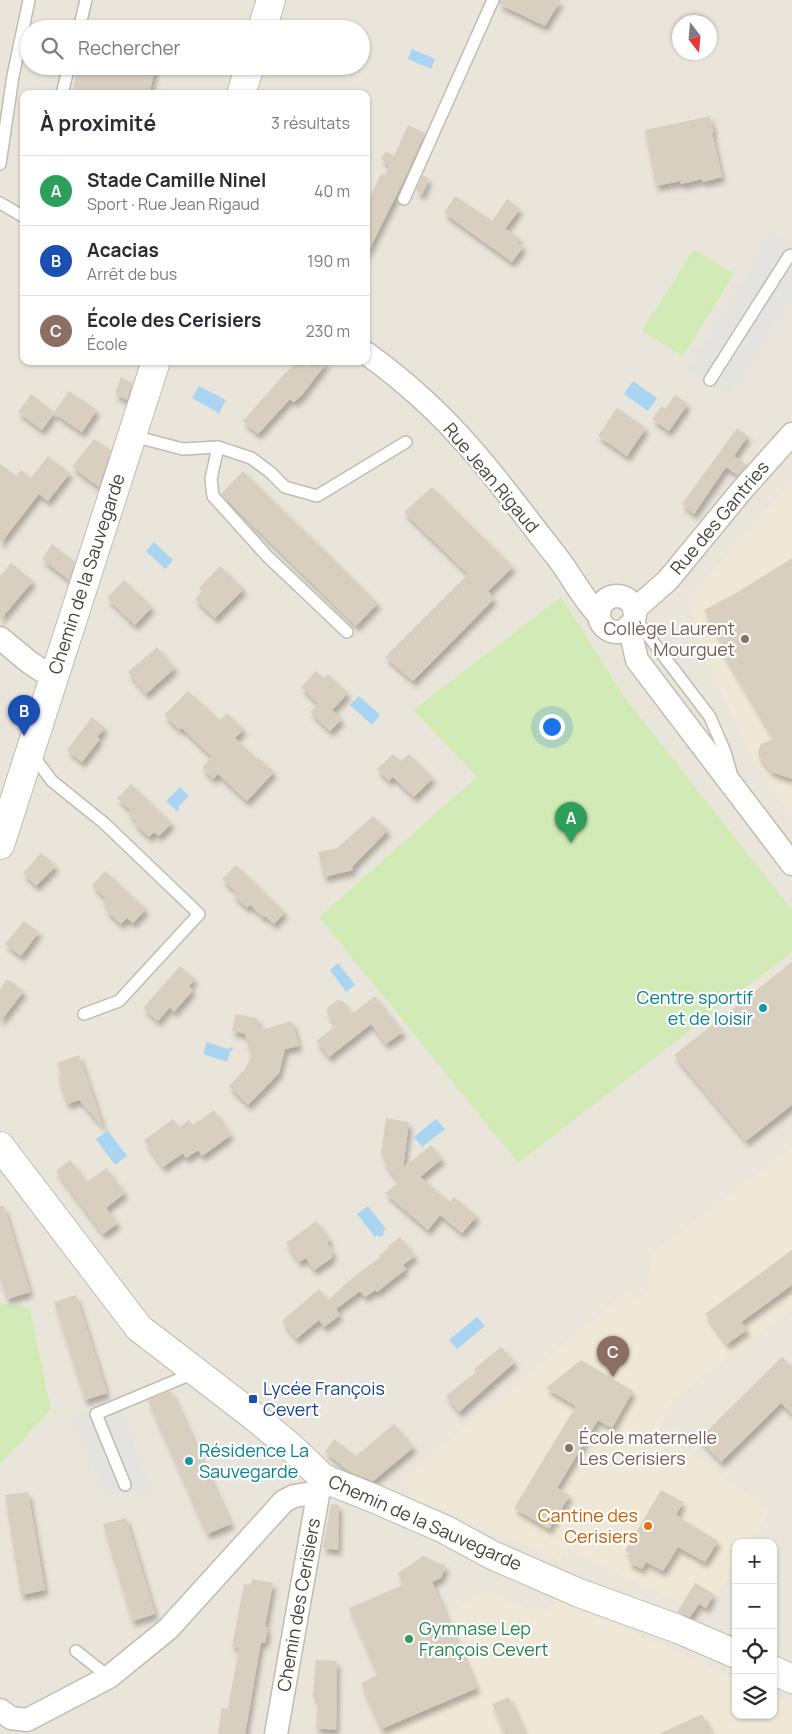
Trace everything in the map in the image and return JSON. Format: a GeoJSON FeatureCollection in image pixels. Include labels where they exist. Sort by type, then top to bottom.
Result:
{"type":"FeatureCollection","features":[{"type":"Feature","properties":{"kind":"street"},"geometry":{"type":"LineString","coordinates":[[265,20],[271,0]]}},
{"type":"Feature","properties":{"kind":"street"},"geometry":{"type":"LineString","coordinates":[[242,90],[247,75]]}},
{"type":"Feature","properties":{"kind":"street","name":"Rue Jean Rigaud"},"geometry":{"type":"LineString","coordinates":[[370,356],[417,393],[472,450],[566,569],[586,602],[624,613],[637,660],[792,864]]}},
{"type":"Feature","properties":{"kind":"street","name":"Chemin de la Sauvegarde"},"geometry":{"type":"LineString","coordinates":[[0,845],[155,365]]}},
{"type":"Feature","properties":{"kind":"street","name":"Rue des Gantries"},"geometry":{"type":"LineString","coordinates":[[624,613],[668,580],[742,490],[792,434]]}},
{"type":"Feature","properties":{"kind":"street"},"geometry":{"type":"LineString","coordinates":[[0,638],[28,662],[53,678]]}},
{"type":"Feature","properties":{"kind":"street","name":"Chemin de la Sauvegarde"},"geometry":{"type":"LineString","coordinates":[[0,1146],[139,1328],[256,1418],[293,1449],[320,1484]]}},
{"type":"Feature","properties":{"kind":"street","name":"Chemin de la Sauvegarde"},"geometry":{"type":"LineString","coordinates":[[0,1710],[11,1718],[27,1720],[109,1677],[168,1629],[284,1501],[320,1484],[332,1482],[444,1529],[492,1554],[579,1592],[678,1629],[732,1652]]}},
{"type":"Feature","properties":{"kind":"street","name":"Chemin des Cerisiers"},"geometry":{"type":"LineString","coordinates":[[276,1734],[320,1484]]}},
{"type":"Feature","properties":{"kind":"street"},"geometry":{"type":"LineString","coordinates":[[777,1672],[792,1679]]}},
{"type":"Feature","properties":{"kind":"lane"},"geometry":{"type":"LineString","coordinates":[[25,20],[29,0]]}},
{"type":"Feature","properties":{"kind":"lane"},"geometry":{"type":"LineString","coordinates":[[80,20],[86,0]]}},
{"type":"Feature","properties":{"kind":"lane"},"geometry":{"type":"LineString","coordinates":[[404,199],[493,0]]}},
{"type":"Feature","properties":{"kind":"lane"},"geometry":{"type":"LineString","coordinates":[[0,164],[20,46]]}},
{"type":"Feature","properties":{"kind":"lane"},"geometry":{"type":"LineString","coordinates":[[63,90],[67,75]]}},
{"type":"Feature","properties":{"kind":"lane"},"geometry":{"type":"LineString","coordinates":[[0,203],[20,215]]}},
{"type":"Feature","properties":{"kind":"lane"},"geometry":{"type":"LineString","coordinates":[[710,380],[789,256],[792,255]]}},
{"type":"Feature","properties":{"kind":"lane"},"geometry":{"type":"LineString","coordinates":[[133,436],[182,449],[218,447],[251,458],[270,472],[285,487],[317,496],[406,442]]}},
{"type":"Feature","properties":{"kind":"lane"},"geometry":{"type":"LineString","coordinates":[[218,447],[211,479],[213,496],[267,556],[347,632]]}},
{"type":"Feature","properties":{"kind":"lane"},"geometry":{"type":"LineString","coordinates":[[624,613],[710,717],[737,791]]}},
{"type":"Feature","properties":{"kind":"lane"},"geometry":{"type":"LineString","coordinates":[[30,752],[52,781],[104,822],[198,914],[119,1001],[84,1014]]}},
{"type":"Feature","properties":{"kind":"lane"},"geometry":{"type":"LineString","coordinates":[[125,1485],[96,1414],[196,1372]]}},
{"type":"Feature","properties":{"kind":"lane"},"geometry":{"type":"LineString","coordinates":[[76,1652],[109,1677]]}},
{"type":"Feature","properties":{"kind":"shaded area"},"geometry":{"type":"Polygon","coordinates":[[[0,0],[792,0],[792,1734],[0,1734],[0,1465],[51,1409],[30,1309],[0,1303],[0,0]]]}},
{"type":"Feature","properties":{"kind":"shaded area"},"geometry":{"type":"Polygon","coordinates":[[[772,234],[792,246],[792,296],[730,395],[688,369],[772,234]]]}},
{"type":"Feature","properties":{"kind":"shaded area","name":"Collège Laurent Mourguet"},"geometry":{"type":"Polygon","coordinates":[[[792,480],[792,816],[754,760],[716,682],[694,624],[689,599],[792,480]]]}},
{"type":"Feature","properties":{"kind":"shaded area"},"geometry":{"type":"Polygon","coordinates":[[[792,1147],[792,1309],[674,1398],[658,1430],[770,1511],[752,1539],[732,1539],[732,1570],[704,1614],[566,1549],[560,1560],[484,1526],[413,1499],[409,1488],[397,1483],[629,1290],[638,1299],[647,1293],[653,1253],[792,1147]]]}},
{"type":"Feature","properties":{"kind":"shaded area"},"geometry":{"type":"Polygon","coordinates":[[[118,1400],[151,1491],[104,1492],[73,1418],[118,1400]]]}},
{"type":"Feature","properties":{"kind":"shaded area"},"geometry":{"type":"Polygon","coordinates":[[[484,1591],[531,1610],[548,1610],[555,1598],[732,1676],[732,1719],[777,1719],[777,1697],[792,1703],[792,1734],[368,1734],[477,1688],[446,1615],[484,1591]]]}},
{"type":"Feature","properties":{"kind":"green space"},"geometry":{"type":"Polygon","coordinates":[[[694,249],[734,274],[683,356],[642,331],[694,249]]]}},
{"type":"Feature","properties":{"kind":"green space"},"geometry":{"type":"Polygon","coordinates":[[[561,597],[625,698],[792,910],[792,952],[518,1163],[319,917],[477,777],[413,710],[561,597]]]}},
{"type":"Feature","properties":{"kind":"green space"},"geometry":{"type":"Polygon","coordinates":[[[0,1303],[30,1308],[51,1409],[0,1465],[0,1303]]]}},
{"type":"Feature","properties":{"kind":"water"},"geometry":{"type":"Polygon","coordinates":[[[412,49],[435,59],[431,69],[408,59],[412,49]]]}},
{"type":"Feature","properties":{"kind":"water"},"geometry":{"type":"Polygon","coordinates":[[[633,381],[657,398],[648,411],[624,394],[633,381]]]}},
{"type":"Feature","properties":{"kind":"water"},"geometry":{"type":"Polygon","coordinates":[[[199,386],[226,400],[219,413],[192,398],[199,386]]]}},
{"type":"Feature","properties":{"kind":"water"},"geometry":{"type":"Polygon","coordinates":[[[154,542],[173,560],[165,569],[146,551],[154,542]]]}},
{"type":"Feature","properties":{"kind":"water"},"geometry":{"type":"Polygon","coordinates":[[[359,696],[380,715],[372,725],[350,705],[359,696]]]}},
{"type":"Feature","properties":{"kind":"water"},"geometry":{"type":"Polygon","coordinates":[[[180,787],[189,796],[179,806],[177,811],[166,801],[180,787]]]}},
{"type":"Feature","properties":{"kind":"water"},"geometry":{"type":"Polygon","coordinates":[[[338,963],[355,985],[346,992],[330,970],[338,963]]]}},
{"type":"Feature","properties":{"kind":"water"},"geometry":{"type":"Polygon","coordinates":[[[207,1042],[228,1049],[232,1047],[233,1050],[230,1052],[227,1062],[203,1054],[207,1042]]]}},
{"type":"Feature","properties":{"kind":"water"},"geometry":{"type":"Polygon","coordinates":[[[436,1119],[445,1129],[422,1147],[414,1137],[436,1119]]]}},
{"type":"Feature","properties":{"kind":"water"},"geometry":{"type":"Polygon","coordinates":[[[108,1131],[127,1156],[115,1165],[96,1139],[108,1131]]]}},
{"type":"Feature","properties":{"kind":"water"},"geometry":{"type":"Polygon","coordinates":[[[368,1206],[386,1229],[383,1236],[377,1235],[375,1237],[357,1214],[368,1206]]]}},
{"type":"Feature","properties":{"kind":"water"},"geometry":{"type":"Polygon","coordinates":[[[477,1317],[485,1326],[457,1349],[449,1340],[477,1317]]]}},
{"type":"Feature","properties":{"kind":"building"},"geometry":{"type":"Polygon","coordinates":[[[500,0],[561,0],[545,26],[499,4],[500,0]]]}},
{"type":"Feature","properties":{"kind":"building"},"geometry":{"type":"Polygon","coordinates":[[[76,75],[154,75],[150,90],[73,90],[76,75]]]}},
{"type":"Feature","properties":{"kind":"building"},"geometry":{"type":"Polygon","coordinates":[[[710,116],[722,177],[703,182],[702,179],[681,184],[680,181],[656,186],[645,130],[710,116]]]}},
{"type":"Feature","properties":{"kind":"building"},"geometry":{"type":"Polygon","coordinates":[[[408,125],[425,133],[370,248],[370,197],[381,174],[385,175],[389,166],[381,158],[386,151],[394,156],[408,125]]]}},
{"type":"Feature","properties":{"kind":"building"},"geometry":{"type":"Polygon","coordinates":[[[423,175],[429,179],[422,195],[416,190],[423,175]]]}},
{"type":"Feature","properties":{"kind":"building"},"geometry":{"type":"Polygon","coordinates":[[[455,196],[492,221],[507,199],[520,209],[505,229],[520,238],[517,243],[524,246],[512,262],[444,213],[455,196]]]}},
{"type":"Feature","properties":{"kind":"building"},"geometry":{"type":"Polygon","coordinates":[[[294,365],[304,365],[307,367],[309,365],[325,365],[302,395],[294,402],[290,399],[258,434],[243,421],[294,365]]]}},
{"type":"Feature","properties":{"kind":"building"},"geometry":{"type":"Polygon","coordinates":[[[121,377],[132,383],[127,400],[115,394],[121,377]]]}},
{"type":"Feature","properties":{"kind":"building"},"geometry":{"type":"Polygon","coordinates":[[[69,391],[97,410],[82,432],[54,413],[42,430],[18,412],[31,394],[54,412],[69,391]]]}},
{"type":"Feature","properties":{"kind":"building"},"geometry":{"type":"Polygon","coordinates":[[[675,395],[688,404],[669,431],[652,419],[662,406],[665,409],[675,395]]]}},
{"type":"Feature","properties":{"kind":"building"},"geometry":{"type":"Polygon","coordinates":[[[617,408],[646,428],[627,456],[598,436],[617,408]]]}},
{"type":"Feature","properties":{"kind":"building"},"geometry":{"type":"Polygon","coordinates":[[[737,428],[748,436],[734,456],[747,465],[738,475],[726,467],[694,514],[682,504],[737,428]]]}},
{"type":"Feature","properties":{"kind":"building"},"geometry":{"type":"Polygon","coordinates":[[[94,439],[111,450],[99,487],[72,467],[94,439]]]}},
{"type":"Feature","properties":{"kind":"building"},"geometry":{"type":"Polygon","coordinates":[[[48,456],[70,473],[48,501],[39,494],[0,544],[0,464],[16,476],[21,470],[31,478],[48,456]]]}},
{"type":"Feature","properties":{"kind":"building"},"geometry":{"type":"Polygon","coordinates":[[[243,471],[378,603],[356,626],[221,494],[243,471]]]}},
{"type":"Feature","properties":{"kind":"building"},"geometry":{"type":"Polygon","coordinates":[[[432,487],[513,567],[488,591],[494,599],[413,681],[385,657],[468,574],[404,512],[432,487]]]}},
{"type":"Feature","properties":{"kind":"building"},"geometry":{"type":"Polygon","coordinates":[[[52,544],[75,562],[69,580],[42,559],[52,544]]]}},
{"type":"Feature","properties":{"kind":"building"},"geometry":{"type":"Polygon","coordinates":[[[792,558],[792,779],[772,772],[759,757],[758,752],[761,744],[774,739],[719,646],[723,644],[704,610],[738,592],[792,558]]]}},
{"type":"Feature","properties":{"kind":"building"},"geometry":{"type":"Polygon","coordinates":[[[11,563],[33,581],[0,620],[0,576],[11,563]]]}},
{"type":"Feature","properties":{"kind":"building"},"geometry":{"type":"Polygon","coordinates":[[[220,566],[244,589],[215,618],[195,599],[202,591],[199,588],[220,566]]]}},
{"type":"Feature","properties":{"kind":"building"},"geometry":{"type":"Polygon","coordinates":[[[124,580],[152,607],[135,625],[107,598],[124,580]]]}},
{"type":"Feature","properties":{"kind":"building"},"geometry":{"type":"Polygon","coordinates":[[[157,647],[175,668],[146,694],[128,672],[157,647]]]}},
{"type":"Feature","properties":{"kind":"building"},"geometry":{"type":"Polygon","coordinates":[[[316,671],[324,678],[328,674],[348,693],[332,710],[342,719],[330,731],[310,712],[318,704],[301,687],[316,671]]]}},
{"type":"Feature","properties":{"kind":"building"},"geometry":{"type":"Polygon","coordinates":[[[188,691],[220,720],[227,713],[244,729],[235,738],[274,772],[247,801],[218,774],[213,779],[202,768],[212,757],[182,728],[180,730],[164,715],[188,691]]]}},
{"type":"Feature","properties":{"kind":"building"},"geometry":{"type":"Polygon","coordinates":[[[92,717],[105,728],[97,737],[100,739],[82,762],[67,750],[92,717]]]}},
{"type":"Feature","properties":{"kind":"building"},"geometry":{"type":"Polygon","coordinates":[[[393,754],[401,761],[409,754],[433,778],[414,797],[393,777],[389,781],[377,769],[393,754]]]}},
{"type":"Feature","properties":{"kind":"building"},"geometry":{"type":"Polygon","coordinates":[[[131,784],[172,823],[159,836],[154,832],[149,837],[134,823],[136,821],[128,813],[131,811],[117,798],[131,784]]]}},
{"type":"Feature","properties":{"kind":"building"},"geometry":{"type":"Polygon","coordinates":[[[373,816],[388,830],[352,867],[353,870],[324,877],[318,852],[337,848],[373,816]]]}},
{"type":"Feature","properties":{"kind":"building"},"geometry":{"type":"Polygon","coordinates":[[[41,853],[56,866],[36,886],[23,873],[41,853]]]}},
{"type":"Feature","properties":{"kind":"building"},"geometry":{"type":"Polygon","coordinates":[[[236,865],[285,912],[274,924],[250,905],[247,908],[233,894],[236,892],[222,879],[236,865]]]}},
{"type":"Feature","properties":{"kind":"building"},"geometry":{"type":"Polygon","coordinates":[[[105,871],[146,909],[133,923],[127,918],[121,924],[105,910],[109,907],[102,901],[105,898],[92,885],[105,871]]]}},
{"type":"Feature","properties":{"kind":"building"},"geometry":{"type":"Polygon","coordinates":[[[24,921],[39,932],[21,956],[5,944],[24,921]]]}},
{"type":"Feature","properties":{"kind":"building","name":"Centre sportif et de loisir"},"geometry":{"type":"Polygon","coordinates":[[[792,962],[792,1105],[746,1141],[674,1055],[792,962]]]}},
{"type":"Feature","properties":{"kind":"building"},"geometry":{"type":"Polygon","coordinates":[[[180,966],[195,979],[189,986],[193,990],[174,1012],[170,1007],[158,1021],[143,1008],[180,966]]]}},
{"type":"Feature","properties":{"kind":"building"},"geometry":{"type":"Polygon","coordinates":[[[7,979],[24,991],[0,1022],[0,989],[7,979]]]}},
{"type":"Feature","properties":{"kind":"building"},"geometry":{"type":"Polygon","coordinates":[[[375,996],[403,1032],[386,1044],[371,1024],[329,1057],[316,1041],[336,1026],[327,1013],[327,1008],[337,1000],[343,1001],[352,1014],[375,996]]]}},
{"type":"Feature","properties":{"kind":"building"},"geometry":{"type":"Polygon","coordinates":[[[236,1014],[257,1018],[260,1030],[292,1021],[299,1046],[285,1049],[279,1073],[248,1105],[229,1086],[246,1068],[251,1056],[245,1034],[232,1031],[236,1014]]]}},
{"type":"Feature","properties":{"kind":"building"},"geometry":{"type":"Polygon","coordinates":[[[79,1055],[103,1126],[79,1100],[67,1104],[58,1077],[62,1076],[57,1063],[79,1055]]]}},
{"type":"Feature","properties":{"kind":"building"},"geometry":{"type":"Polygon","coordinates":[[[214,1110],[231,1135],[202,1156],[198,1150],[186,1158],[183,1153],[163,1167],[144,1140],[173,1119],[179,1128],[189,1120],[193,1125],[214,1110]]]}},
{"type":"Feature","properties":{"kind":"building"},"geometry":{"type":"Polygon","coordinates":[[[386,1118],[409,1122],[403,1168],[431,1145],[442,1159],[420,1177],[450,1202],[454,1197],[477,1216],[462,1233],[440,1215],[428,1230],[385,1193],[399,1182],[384,1162],[385,1155],[381,1155],[386,1118]]]}},
{"type":"Feature","properties":{"kind":"building"},"geometry":{"type":"Polygon","coordinates":[[[70,1160],[87,1182],[106,1168],[125,1193],[106,1208],[118,1223],[103,1234],[56,1171],[70,1160]]]}},
{"type":"Feature","properties":{"kind":"building"},"geometry":{"type":"Polygon","coordinates":[[[0,1206],[4,1206],[30,1292],[7,1299],[0,1278],[0,1206]]]}},
{"type":"Feature","properties":{"kind":"building"},"geometry":{"type":"Polygon","coordinates":[[[316,1221],[330,1240],[327,1243],[333,1251],[332,1258],[314,1270],[306,1258],[299,1262],[286,1243],[316,1221]]]}},
{"type":"Feature","properties":{"kind":"building"},"geometry":{"type":"Polygon","coordinates":[[[400,1237],[415,1256],[403,1265],[406,1269],[377,1292],[375,1290],[365,1297],[360,1291],[336,1309],[340,1315],[324,1327],[319,1320],[296,1339],[282,1321],[319,1289],[328,1300],[351,1279],[380,1257],[379,1255],[389,1248],[387,1247],[400,1237]]]}},
{"type":"Feature","properties":{"kind":"building"},"geometry":{"type":"Polygon","coordinates":[[[792,1250],[792,1285],[741,1322],[747,1330],[727,1344],[705,1314],[792,1250]]]}},
{"type":"Feature","properties":{"kind":"building"},"geometry":{"type":"Polygon","coordinates":[[[76,1295],[107,1393],[85,1400],[54,1302],[76,1295]]]}},
{"type":"Feature","properties":{"kind":"building"},"geometry":{"type":"Polygon","coordinates":[[[501,1347],[515,1362],[459,1412],[446,1396],[476,1372],[474,1369],[501,1347]]]}},
{"type":"Feature","properties":{"kind":"building"},"geometry":{"type":"Polygon","coordinates":[[[782,1357],[792,1367],[792,1414],[781,1403],[721,1462],[699,1439],[782,1357]]]}},
{"type":"Feature","properties":{"kind":"building"},"geometry":{"type":"Polygon","coordinates":[[[581,1360],[633,1391],[612,1428],[598,1420],[557,1488],[570,1495],[549,1529],[514,1508],[576,1406],[546,1388],[581,1360]]]}},
{"type":"Feature","properties":{"kind":"building","name":"Résidence La Sauvegarde"},"geometry":{"type":"Polygon","coordinates":[[[171,1391],[231,1524],[207,1534],[148,1400],[171,1391]]]}},
{"type":"Feature","properties":{"kind":"building"},"geometry":{"type":"Polygon","coordinates":[[[394,1424],[414,1447],[373,1481],[350,1472],[325,1452],[334,1439],[356,1456],[394,1424]]]}},
{"type":"Feature","properties":{"kind":"building"},"geometry":{"type":"Polygon","coordinates":[[[661,1490],[683,1502],[676,1515],[718,1541],[705,1562],[678,1547],[663,1571],[646,1562],[642,1569],[628,1562],[632,1555],[625,1551],[661,1490]]]}},
{"type":"Feature","properties":{"kind":"building"},"geometry":{"type":"Polygon","coordinates":[[[28,1492],[45,1590],[21,1595],[5,1495],[28,1492]]]}},
{"type":"Feature","properties":{"kind":"building"},"geometry":{"type":"Polygon","coordinates":[[[331,1504],[339,1505],[338,1550],[323,1548],[331,1504]]]}},
{"type":"Feature","properties":{"kind":"building"},"geometry":{"type":"Polygon","coordinates":[[[126,1518],[155,1614],[132,1621],[103,1524],[126,1518]]]}},
{"type":"Feature","properties":{"kind":"building","name":"Gymnase Lep François Cevert"},"geometry":{"type":"Polygon","coordinates":[[[423,1556],[446,1566],[441,1578],[432,1582],[477,1688],[381,1729],[361,1683],[378,1675],[349,1608],[403,1585],[398,1573],[423,1556]]]}},
{"type":"Feature","properties":{"kind":"building"},"geometry":{"type":"Polygon","coordinates":[[[252,1579],[273,1583],[265,1627],[268,1628],[265,1643],[261,1642],[245,1734],[218,1734],[222,1708],[228,1709],[239,1648],[232,1646],[244,1584],[251,1585],[252,1579]]]}},
{"type":"Feature","properties":{"kind":"building"},"geometry":{"type":"Polygon","coordinates":[[[695,1583],[714,1594],[706,1608],[699,1604],[690,1617],[677,1612],[695,1583]]]}},
{"type":"Feature","properties":{"kind":"building"},"geometry":{"type":"Polygon","coordinates":[[[316,1660],[337,1661],[336,1730],[316,1728],[318,1699],[313,1697],[316,1660]]]}},
{"type":"Feature","properties":{"kind":"building"},"geometry":{"type":"Polygon","coordinates":[[[509,1697],[525,1734],[505,1734],[492,1704],[509,1697]]]}},
{"type":"Feature","properties":{"kind":"building"},"geometry":{"type":"Polygon","coordinates":[[[702,1714],[712,1734],[659,1734],[702,1714]]]}},
{"type":"Feature","properties":{"kind":"place","name":"Collège Laurent Mourguet"},"geometry":{"type":"Point","coordinates":[745,639]}},
{"type":"Feature","properties":{"kind":"place","name":"Acacias"},"geometry":{"type":"Point","coordinates":[24,736]}},
{"type":"Feature","properties":{"kind":"place","name":"Stade Camille Ninel"},"geometry":{"type":"Point","coordinates":[571,843]}},
{"type":"Feature","properties":{"kind":"place","name":"Centre sportif et de loisir"},"geometry":{"type":"Point","coordinates":[763,1008]}},
{"type":"Feature","properties":{"kind":"place","name":"École des Cerisiers"},"geometry":{"type":"Point","coordinates":[613,1377]}},
{"type":"Feature","properties":{"kind":"place","name":"Lycée François Cevert"},"geometry":{"type":"Point","coordinates":[253,1399]}},
{"type":"Feature","properties":{"kind":"place","name":"École maternelle Les Cerisiers"},"geometry":{"type":"Point","coordinates":[569,1448]}},
{"type":"Feature","properties":{"kind":"place","name":"Résidence La Sauvegarde"},"geometry":{"type":"Point","coordinates":[189,1461]}},
{"type":"Feature","properties":{"kind":"place","name":"Cantine des Cerisiers"},"geometry":{"type":"Point","coordinates":[648,1526]}},
{"type":"Feature","properties":{"kind":"place","name":"Gymnase Lep François Cevert"},"geometry":{"type":"Point","coordinates":[409,1639]}}]}
